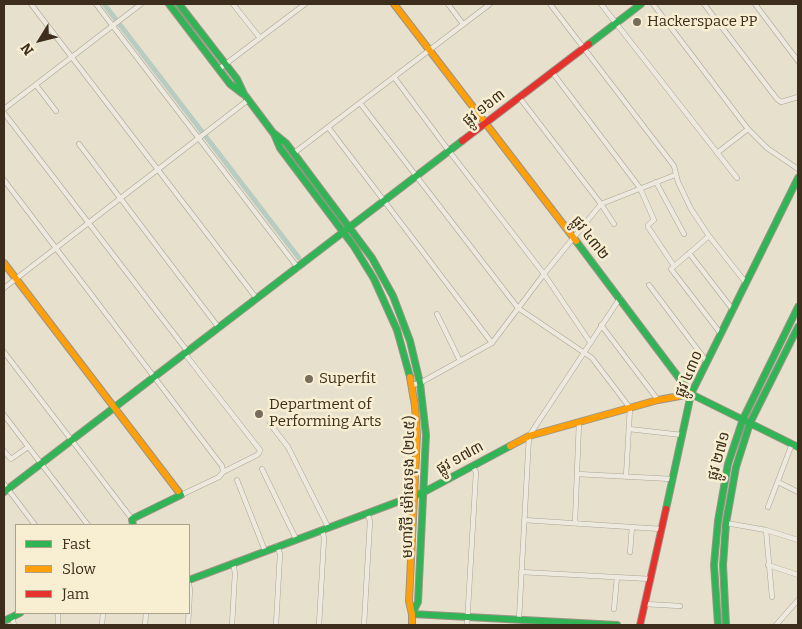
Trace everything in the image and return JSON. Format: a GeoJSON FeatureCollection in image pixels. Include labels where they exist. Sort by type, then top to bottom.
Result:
{"type":"FeatureCollection","features":[{"type":"Feature","properties":{"kind":"street"},"geometry":{"type":"LineString","coordinates":[[31,4],[258,299]]}},
{"type":"Feature","properties":{"kind":"street"},"geometry":{"type":"LineString","coordinates":[[96,4],[116,23],[298,268]]}},
{"type":"Feature","properties":{"kind":"street"},"geometry":{"type":"LineString","coordinates":[[4,109],[141,4]]}},
{"type":"Feature","properties":{"kind":"street","name":"មហាវិថី ម៉ៅសេទុង (២៤៥)"},"geometry":{"type":"LineString","coordinates":[[169,4],[230,84],[244,94]]}},
{"type":"Feature","properties":{"kind":"street","name":"មហាវិថី ម៉ៅសេទុង (២៤៥)"},"geometry":{"type":"LineString","coordinates":[[179,4],[237,79],[248,100],[274,134],[280,148],[344,233],[374,279],[397,330],[412,385],[417,435],[409,602],[412,625]]}},
{"type":"Feature","properties":{"kind":"street"},"geometry":{"type":"LineString","coordinates":[[234,4],[260,38]]}},
{"type":"Feature","properties":{"kind":"street"},"geometry":{"type":"LineString","coordinates":[[219,69],[305,4]]}},
{"type":"Feature","properties":{"kind":"street","name":"ផ្លូវ ៤៣២"},"geometry":{"type":"LineString","coordinates":[[394,4],[620,298],[691,394],[795,446]]}},
{"type":"Feature","properties":{"kind":"street"},"geometry":{"type":"LineString","coordinates":[[448,4],[464,24]]}},
{"type":"Feature","properties":{"kind":"street"},"geometry":{"type":"LineString","coordinates":[[294,153],[490,4]]}},
{"type":"Feature","properties":{"kind":"street"},"geometry":{"type":"LineString","coordinates":[[550,4],[674,166],[675,175],[691,209],[709,236],[746,283]]}},
{"type":"Feature","properties":{"kind":"street"},"geometry":{"type":"LineString","coordinates":[[601,4],[737,178]]}},
{"type":"Feature","properties":{"kind":"street","name":"ផ្លូវ ១៦៣"},"geometry":{"type":"LineString","coordinates":[[115,407],[641,4]]}},
{"type":"Feature","properties":{"kind":"street"},"geometry":{"type":"LineString","coordinates":[[653,4],[748,129],[767,148],[798,169]]}},
{"type":"Feature","properties":{"kind":"street"},"geometry":{"type":"LineString","coordinates":[[704,4],[777,99],[781,102],[798,97]]}},
{"type":"Feature","properties":{"kind":"street"},"geometry":{"type":"LineString","coordinates":[[755,4],[798,61]]}},
{"type":"Feature","properties":{"kind":"street"},"geometry":{"type":"LineString","coordinates":[[552,72],[640,188],[654,220],[648,227],[672,268],[721,334]]}},
{"type":"Feature","properties":{"kind":"street"},"geometry":{"type":"LineString","coordinates":[[394,77],[544,274],[590,342]]}},
{"type":"Feature","properties":{"kind":"street"},"geometry":{"type":"LineString","coordinates":[[36,85],[56,111]]}},
{"type":"Feature","properties":{"kind":"street"},"geometry":{"type":"LineString","coordinates":[[520,97],[614,224]]}},
{"type":"Feature","properties":{"kind":"street"},"geometry":{"type":"LineString","coordinates":[[4,288],[248,100]]}},
{"type":"Feature","properties":{"kind":"street"},"geometry":{"type":"LineString","coordinates":[[360,103],[518,308],[592,358],[630,408],[626,477]]}},
{"type":"Feature","properties":{"kind":"street"},"geometry":{"type":"LineString","coordinates":[[4,113],[260,450],[260,453],[223,472],[220,477],[181,495],[132,522],[4,352]]}},
{"type":"Feature","properties":{"kind":"street"},"geometry":{"type":"LineString","coordinates":[[328,127],[492,343]]}},
{"type":"Feature","properties":{"kind":"street"},"geometry":{"type":"LineString","coordinates":[[716,153],[748,129]]}},
{"type":"Feature","properties":{"kind":"street","name":"មហាវិថី ម៉ៅសេទុង (២៤៥)"},"geometry":{"type":"LineString","coordinates":[[274,134],[286,143],[351,228],[382,275],[406,328],[420,383],[426,435],[418,602],[412,614]]}},
{"type":"Feature","properties":{"kind":"street"},"geometry":{"type":"LineString","coordinates":[[79,144],[219,328]]}},
{"type":"Feature","properties":{"kind":"street"},"geometry":{"type":"LineString","coordinates":[[412,385],[420,383],[492,343],[544,274],[601,204],[675,175]]}},
{"type":"Feature","properties":{"kind":"street","name":"ផ្លូវ ៤៣០"},"geometry":{"type":"LineString","coordinates":[[640,625],[691,394],[798,178]]}},
{"type":"Feature","properties":{"kind":"street"},"geometry":{"type":"LineString","coordinates":[[4,180],[222,466],[223,472]]}},
{"type":"Feature","properties":{"kind":"street"},"geometry":{"type":"LineString","coordinates":[[656,182],[684,234]]}},
{"type":"Feature","properties":{"kind":"street"},"geometry":{"type":"LineString","coordinates":[[672,268],[709,236]]}},
{"type":"Feature","properties":{"kind":"street"},"geometry":{"type":"LineString","coordinates":[[690,253],[733,310]]}},
{"type":"Feature","properties":{"kind":"street"},"geometry":{"type":"LineString","coordinates":[[4,263],[181,495]]}},
{"type":"Feature","properties":{"kind":"street"},"geometry":{"type":"LineString","coordinates":[[374,279],[382,275]]}},
{"type":"Feature","properties":{"kind":"street"},"geometry":{"type":"LineString","coordinates":[[649,285],[707,362]]}},
{"type":"Feature","properties":{"kind":"street"},"geometry":{"type":"LineString","coordinates":[[519,619],[529,436],[620,298]]}},
{"type":"Feature","properties":{"kind":"street","name":"ផ្លូវ ២៧១"},"geometry":{"type":"LineString","coordinates":[[718,625],[714,565],[718,522],[728,464],[743,419],[798,307]]}},
{"type":"Feature","properties":{"kind":"street"},"geometry":{"type":"LineString","coordinates":[[437,314],[460,361]]}},
{"type":"Feature","properties":{"kind":"street"},"geometry":{"type":"LineString","coordinates":[[601,325],[658,400]]}},
{"type":"Feature","properties":{"kind":"street","name":"ផ្លូវ ២៧១"},"geometry":{"type":"LineString","coordinates":[[726,625],[723,565],[726,523],[736,467],[750,422],[798,326]]}},
{"type":"Feature","properties":{"kind":"street","name":"ផ្លូវ ១៧៣"},"geometry":{"type":"LineString","coordinates":[[190,580],[424,492],[529,436],[658,400],[691,394]]}},
{"type":"Feature","properties":{"kind":"street"},"geometry":{"type":"LineString","coordinates":[[34,524],[5,489],[115,407]]}},
{"type":"Feature","properties":{"kind":"street"},"geometry":{"type":"LineString","coordinates":[[4,415],[87,524]]}},
{"type":"Feature","properties":{"kind":"street"},"geometry":{"type":"LineString","coordinates":[[575,523],[579,422]]}},
{"type":"Feature","properties":{"kind":"street"},"geometry":{"type":"LineString","coordinates":[[270,424],[288,447],[325,528],[319,625]]}},
{"type":"Feature","properties":{"kind":"street"},"geometry":{"type":"LineString","coordinates":[[630,430],[682,435]]}},
{"type":"Feature","properties":{"kind":"street"},"geometry":{"type":"LineString","coordinates":[[768,507],[795,446]]}},
{"type":"Feature","properties":{"kind":"street"},"geometry":{"type":"LineString","coordinates":[[4,451],[12,459],[28,447]]}},
{"type":"Feature","properties":{"kind":"street"},"geometry":{"type":"LineString","coordinates":[[467,625],[476,472],[472,466]]}},
{"type":"Feature","properties":{"kind":"street"},"geometry":{"type":"LineString","coordinates":[[262,469],[296,539]]}},
{"type":"Feature","properties":{"kind":"street"},"geometry":{"type":"LineString","coordinates":[[577,474],[672,479]]}},
{"type":"Feature","properties":{"kind":"street"},"geometry":{"type":"LineString","coordinates":[[236,480],[265,551]]}},
{"type":"Feature","properties":{"kind":"street"},"geometry":{"type":"LineString","coordinates":[[778,482],[798,492]]}},
{"type":"Feature","properties":{"kind":"street"},"geometry":{"type":"LineString","coordinates":[[364,625],[370,521],[367,513]]}},
{"type":"Feature","properties":{"kind":"street"},"geometry":{"type":"LineString","coordinates":[[524,520],[662,529]]}},
{"type":"Feature","properties":{"kind":"street"},"geometry":{"type":"LineString","coordinates":[[726,523],[766,530],[798,540]]}},
{"type":"Feature","properties":{"kind":"street"},"geometry":{"type":"LineString","coordinates":[[630,552],[632,527]]}},
{"type":"Feature","properties":{"kind":"street"},"geometry":{"type":"LineString","coordinates":[[766,530],[772,597]]}},
{"type":"Feature","properties":{"kind":"street"},"geometry":{"type":"LineString","coordinates":[[412,542],[421,543]]}},
{"type":"Feature","properties":{"kind":"street"},"geometry":{"type":"LineString","coordinates":[[276,625],[280,554],[277,546]]}},
{"type":"Feature","properties":{"kind":"street"},"geometry":{"type":"LineString","coordinates":[[232,625],[235,573],[233,563]]}},
{"type":"Feature","properties":{"kind":"street"},"geometry":{"type":"LineString","coordinates":[[768,565],[798,575]]}},
{"type":"Feature","properties":{"kind":"street"},"geometry":{"type":"LineString","coordinates":[[522,572],[650,579]]}},
{"type":"Feature","properties":{"kind":"street"},"geometry":{"type":"LineString","coordinates":[[614,609],[617,576]]}},
{"type":"Feature","properties":{"kind":"street"},"geometry":{"type":"LineString","coordinates":[[776,625],[798,600]]}},
{"type":"Feature","properties":{"kind":"street"},"geometry":{"type":"LineString","coordinates":[[645,604],[680,606]]}},
{"type":"Feature","properties":{"kind":"street"},"geometry":{"type":"LineString","coordinates":[[793,606],[798,611]]}},
{"type":"Feature","properties":{"kind":"street"},"geometry":{"type":"LineString","coordinates":[[4,621],[17,614]]}},
{"type":"Feature","properties":{"kind":"street"},"geometry":{"type":"LineString","coordinates":[[412,614],[617,625]]}},
{"type":"Feature","properties":{"kind":"street"},"geometry":{"type":"LineString","coordinates":[[12,616],[14,625]]}},
{"type":"Feature","properties":{"kind":"waterway"},"geometry":{"type":"LineString","coordinates":[[104,4],[299,258]]}},
{"type":"Feature","properties":{"kind":"traffic: fast"},"geometry":{"type":"LineString","coordinates":[[169,4],[230,84],[243,94]]}},
{"type":"Feature","properties":{"kind":"traffic: fast"},"geometry":{"type":"LineString","coordinates":[[179,4],[237,79],[244,94],[274,134],[280,148],[353,245],[374,279],[397,330],[410,377]]}},
{"type":"Feature","properties":{"kind":"traffic: fast"},"geometry":{"type":"LineString","coordinates":[[589,44],[641,4]]}},
{"type":"Feature","properties":{"kind":"traffic: fast"},"geometry":{"type":"LineString","coordinates":[[275,134],[286,143],[372,258],[393,296],[410,341],[420,383],[426,435],[418,602],[412,614]]}},
{"type":"Feature","properties":{"kind":"traffic: fast"},"geometry":{"type":"LineString","coordinates":[[4,492],[462,141]]}},
{"type":"Feature","properties":{"kind":"traffic: fast"},"geometry":{"type":"LineString","coordinates":[[666,509],[691,394],[798,178]]}},
{"type":"Feature","properties":{"kind":"traffic: fast"},"geometry":{"type":"LineString","coordinates":[[576,241],[691,394],[798,447]]}},
{"type":"Feature","properties":{"kind":"traffic: fast"},"geometry":{"type":"LineString","coordinates":[[718,625],[714,565],[718,521],[728,464],[743,419],[798,307]]}},
{"type":"Feature","properties":{"kind":"traffic: fast"},"geometry":{"type":"LineString","coordinates":[[726,625],[723,565],[726,523],[736,467],[750,423],[798,327]]}},
{"type":"Feature","properties":{"kind":"traffic: fast"},"geometry":{"type":"LineString","coordinates":[[190,580],[424,492],[510,446]]}},
{"type":"Feature","properties":{"kind":"traffic: fast"},"geometry":{"type":"LineString","coordinates":[[133,524],[132,519],[181,495],[178,491]]}},
{"type":"Feature","properties":{"kind":"traffic: fast"},"geometry":{"type":"LineString","coordinates":[[4,621],[18,614]]}},
{"type":"Feature","properties":{"kind":"traffic: fast"},"geometry":{"type":"LineString","coordinates":[[412,614],[617,625]]}},
{"type":"Feature","properties":{"kind":"traffic: slow"},"geometry":{"type":"LineString","coordinates":[[394,4],[576,241]]}},
{"type":"Feature","properties":{"kind":"traffic: slow"},"geometry":{"type":"LineString","coordinates":[[4,263],[178,491]]}},
{"type":"Feature","properties":{"kind":"traffic: slow"},"geometry":{"type":"LineString","coordinates":[[410,377],[417,435],[409,601],[412,625]]}},
{"type":"Feature","properties":{"kind":"traffic: slow"},"geometry":{"type":"LineString","coordinates":[[510,446],[529,436],[658,400],[691,394]]}},
{"type":"Feature","properties":{"kind":"traffic: jam"},"geometry":{"type":"LineString","coordinates":[[462,141],[589,44]]}},
{"type":"Feature","properties":{"kind":"traffic: jam"},"geometry":{"type":"LineString","coordinates":[[640,625],[666,509]]}},
{"type":"Feature","properties":{"kind":"place","name":"Hackerspace PP"},"geometry":{"type":"Point","coordinates":[637,22]}},
{"type":"Feature","properties":{"kind":"place","name":"Superfit"},"geometry":{"type":"Point","coordinates":[309,379]}},
{"type":"Feature","properties":{"kind":"place","name":"Department of Performing Arts"},"geometry":{"type":"Point","coordinates":[259,414]}}]}
